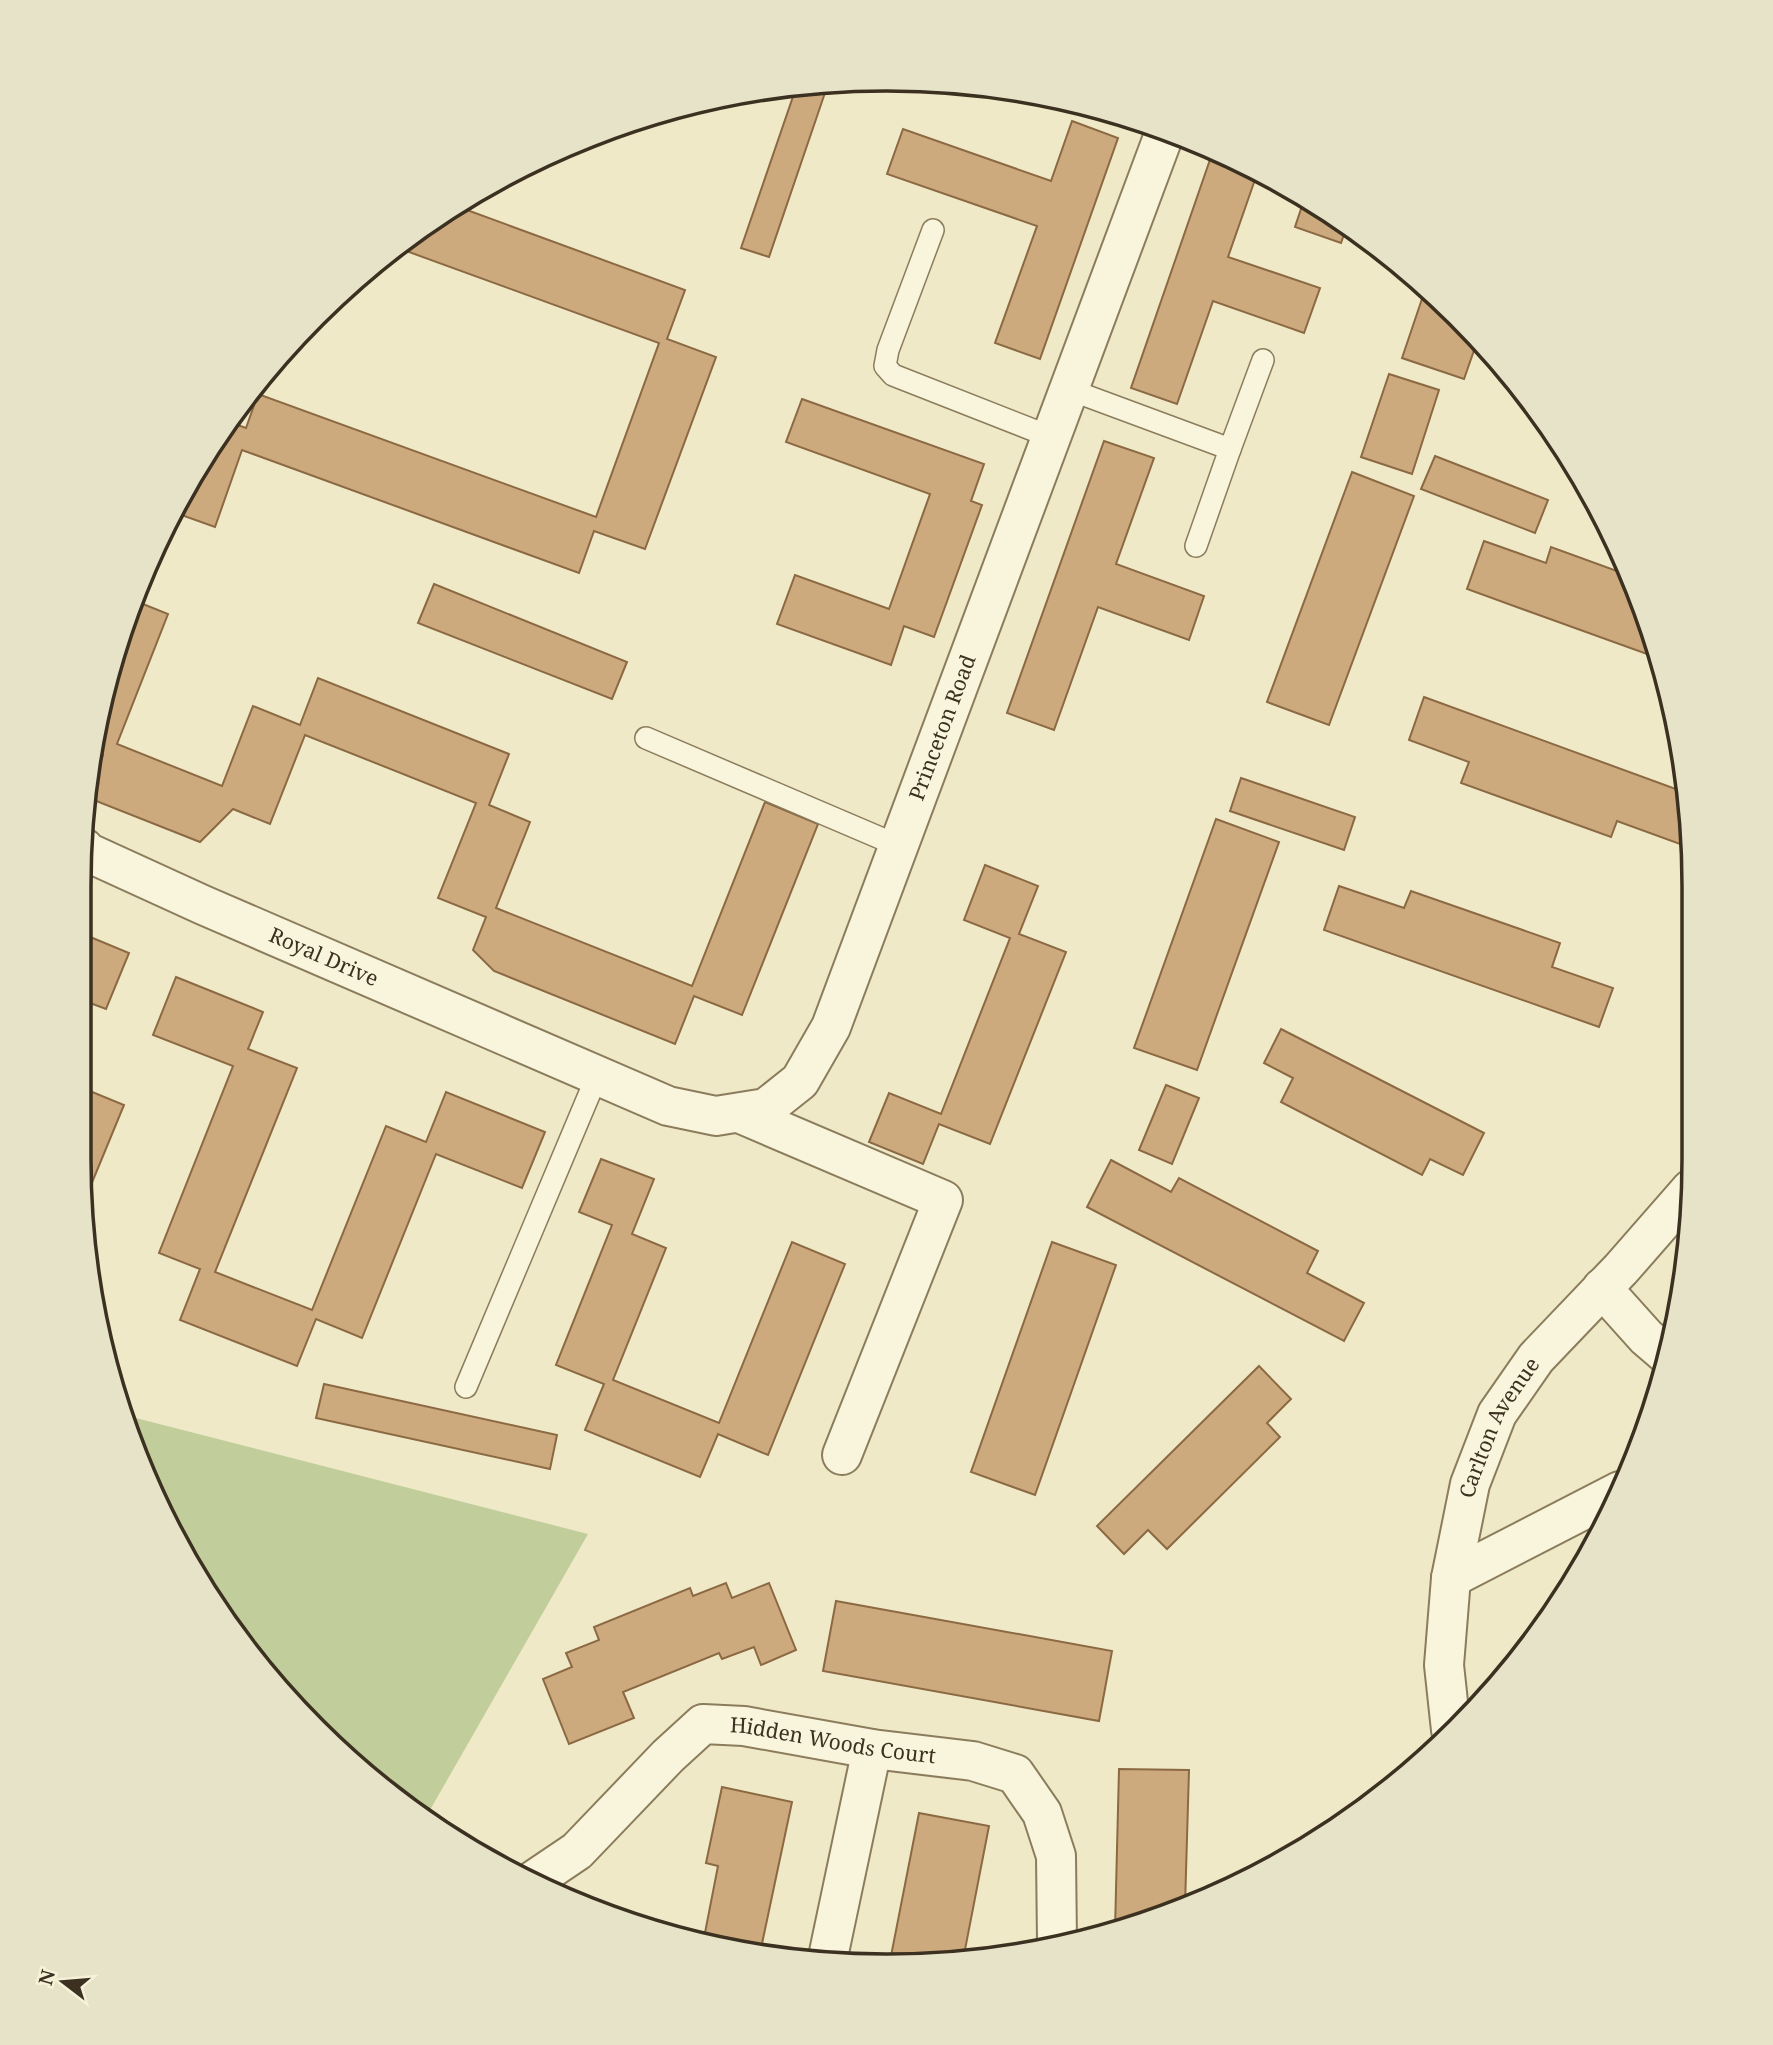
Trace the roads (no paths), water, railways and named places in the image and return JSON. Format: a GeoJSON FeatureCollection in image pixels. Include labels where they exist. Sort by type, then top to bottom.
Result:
{"type":"FeatureCollection","features":[{"type":"Feature","properties":{"kind":"street","name":"Princeton Road"},"geometry":{"type":"LineString","coordinates":[[582,1069],[668,1106],[716,1116],[766,1108],[800,1081],[831,1027],[1162,141]]}},
{"type":"Feature","properties":{"kind":"street","name":"Royal Drive"},"geometry":{"type":"LineString","coordinates":[[92,854],[215,911],[582,1069]]}},
{"type":"Feature","properties":{"kind":"street"},"geometry":{"type":"LineString","coordinates":[[739,1112],[943,1200],[842,1455]]}},
{"type":"Feature","properties":{"kind":"street","name":"Carlton Avenue"},"geometry":{"type":"LineString","coordinates":[[1450,1720],[1444,1665],[1451,1578],[1471,1484],[1497,1414],[1536,1359],[1680,1201]]}},
{"type":"Feature","properties":{"kind":"street"},"geometry":{"type":"LineString","coordinates":[[1602,1288],[1646,1337],[1659,1347]]}},
{"type":"Feature","properties":{"kind":"street"},"geometry":{"type":"LineString","coordinates":[[1451,1578],[1606,1498]]}},
{"type":"Feature","properties":{"kind":"street","name":"Hidden Woods Court"},"geometry":{"type":"LineString","coordinates":[[541,1875],[577,1850],[668,1756],[704,1724],[744,1726],[872,1749],[973,1761],[1015,1774],[1042,1813],[1056,1856],[1057,1935]]}},
{"type":"Feature","properties":{"kind":"street"},"geometry":{"type":"LineString","coordinates":[[829,1952],[872,1749]]}},
{"type":"Feature","properties":{"kind":"lane"},"geometry":{"type":"LineString","coordinates":[[933,230],[888,350],[885,366],[893,375],[1051,438]]}},
{"type":"Feature","properties":{"kind":"lane"},"geometry":{"type":"LineString","coordinates":[[1196,546],[1263,360]]}},
{"type":"Feature","properties":{"kind":"lane"},"geometry":{"type":"LineString","coordinates":[[1068,390],[1230,449]]}},
{"type":"Feature","properties":{"kind":"lane"},"geometry":{"type":"LineString","coordinates":[[646,737],[898,846]]}},
{"type":"Feature","properties":{"kind":"lane"},"geometry":{"type":"LineString","coordinates":[[466,1387],[582,1069]]}}]}
